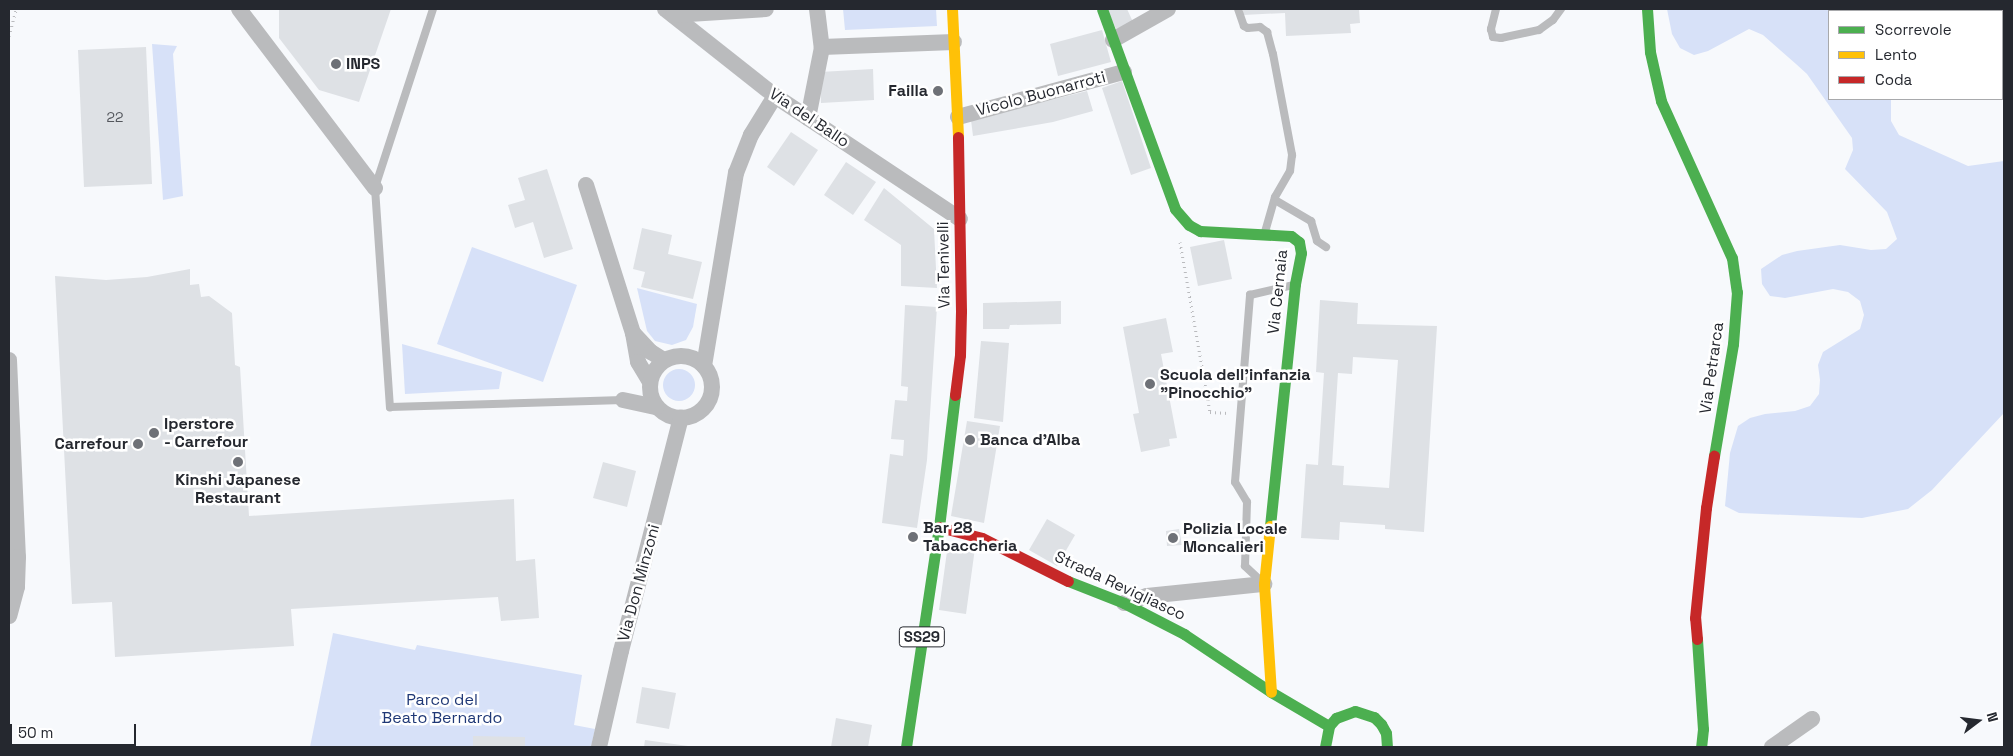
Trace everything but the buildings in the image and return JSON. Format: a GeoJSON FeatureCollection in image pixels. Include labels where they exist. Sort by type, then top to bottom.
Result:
{"type":"FeatureCollection","features":[{"type":"Feature","properties":{"kind":"street"},"geometry":{"type":"LineString","coordinates":[[239,9],[375,188]]}},
{"type":"Feature","properties":{"kind":"street"},"geometry":{"type":"LineString","coordinates":[[669,12],[766,9]]}},
{"type":"Feature","properties":{"kind":"street"},"geometry":{"type":"LineString","coordinates":[[808,118],[822,46],[817,9]]}},
{"type":"Feature","properties":{"kind":"street","name":"Via Tenivelli"},"geometry":{"type":"LineString","coordinates":[[939,523],[960,355],[958,117],[952,9]]}},
{"type":"Feature","properties":{"kind":"street"},"geometry":{"type":"LineString","coordinates":[[1102,9],[1175,209],[1189,224]]}},
{"type":"Feature","properties":{"kind":"street"},"geometry":{"type":"LineString","coordinates":[[1113,40],[1168,9]]}},
{"type":"Feature","properties":{"kind":"street","name":"Via Petrarca"},"geometry":{"type":"LineString","coordinates":[[1647,9],[1650,52],[1661,101],[1732,258],[1737,292],[1733,344],[1706,508],[1695,618],[1703,729],[1701,747]]}},
{"type":"Feature","properties":{"kind":"street","name":"Via del Ballo"},"geometry":{"type":"LineString","coordinates":[[669,12],[775,96],[960,219]]}},
{"type":"Feature","properties":{"kind":"street"},"geometry":{"type":"LineString","coordinates":[[822,46],[954,42]]}},
{"type":"Feature","properties":{"kind":"street","name":"Vicolo Buonarroti"},"geometry":{"type":"LineString","coordinates":[[958,117],[1124,72]]}},
{"type":"Feature","properties":{"kind":"street"},"geometry":{"type":"LineString","coordinates":[[704,366],[736,173],[751,134],[775,96]]}},
{"type":"Feature","properties":{"kind":"street"},"geometry":{"type":"LineString","coordinates":[[586,185],[633,333],[638,362],[650,384]]}},
{"type":"Feature","properties":{"kind":"street","name":"Via Cernaia"},"geometry":{"type":"LineString","coordinates":[[1189,224],[1200,231],[1291,236],[1300,242],[1301,254],[1295,284],[1264,584],[1271,692]]}},
{"type":"Feature","properties":{"kind":"street"},"geometry":{"type":"LineString","coordinates":[[684,356],[709,329]]}},
{"type":"Feature","properties":{"kind":"street"},"geometry":{"type":"LineString","coordinates":[[633,333],[651,352],[664,360]]}},
{"type":"Feature","properties":{"kind":"street"},"geometry":{"type":"LineString","coordinates":[[622,400],[656,407],[672,417],[681,418],[700,412],[711,395],[710,375],[704,366],[692,358],[684,356],[674,356],[664,360],[652,373],[650,384],[652,400],[656,407]]}},
{"type":"Feature","properties":{"kind":"street"},"geometry":{"type":"LineString","coordinates":[[9,360],[18,557],[17,587],[9,616]]}},
{"type":"Feature","properties":{"kind":"street"},"geometry":{"type":"LineString","coordinates":[[622,400],[650,384]]}},
{"type":"Feature","properties":{"kind":"street","name":"Via Don Minzoni"},"geometry":{"type":"LineString","coordinates":[[599,747],[621,651],[681,418]]}},
{"type":"Feature","properties":{"kind":"street","name":"Strada Revigliasco"},"geometry":{"type":"LineString","coordinates":[[939,523],[982,538],[1080,586],[1124,603],[1184,634],[1271,692],[1329,726]]}},
{"type":"Feature","properties":{"kind":"street","name":"SS29"},"geometry":{"type":"LineString","coordinates":[[906,747],[939,523]]}},
{"type":"Feature","properties":{"kind":"street"},"geometry":{"type":"LineString","coordinates":[[1124,603],[1147,596],[1264,584]]}},
{"type":"Feature","properties":{"kind":"street"},"geometry":{"type":"LineString","coordinates":[[1325,747],[1329,726],[1345,713],[1365,712],[1381,724],[1388,746]]}},
{"type":"Feature","properties":{"kind":"street"},"geometry":{"type":"LineString","coordinates":[[1772,747],[1812,718]]}},
{"type":"Feature","properties":{"kind":"lane"},"geometry":{"type":"LineString","coordinates":[[432,9],[375,188],[390,407],[622,400]]}},
{"type":"Feature","properties":{"kind":"lane"},"geometry":{"type":"LineString","coordinates":[[1238,9],[1244,26],[1248,28],[1260,27],[1266,32],[1274,54],[1292,155],[1290,171],[1275,200],[1265,234]]}},
{"type":"Feature","properties":{"kind":"lane"},"geometry":{"type":"LineString","coordinates":[[1496,9],[1490,29],[1493,37],[1501,38],[1540,30],[1553,20],[1561,9]]}},
{"type":"Feature","properties":{"kind":"lane"},"geometry":{"type":"LineString","coordinates":[[1275,200],[1311,221],[1317,241],[1326,247]]}},
{"type":"Feature","properties":{"kind":"lane"},"geometry":{"type":"LineString","coordinates":[[1264,584],[1245,566],[1247,502],[1235,482],[1250,295],[1295,284]]}},
{"type":"Feature","properties":{"kind":"path"},"geometry":{"type":"LineString","coordinates":[[9,36],[16,9]]}},
{"type":"Feature","properties":{"kind":"path"},"geometry":{"type":"LineString","coordinates":[[1189,224],[1179,239],[1210,412],[1240,413]]}},
{"type":"Feature","properties":{"kind":"green space"},"geometry":{"type":"Polygon","coordinates":[[[843,9],[936,9],[937,26],[845,30],[843,9]]]}},
{"type":"Feature","properties":{"kind":"green space"},"geometry":{"type":"Polygon","coordinates":[[[1667,9],[1827,9],[1828,100],[1891,100],[1891,121],[1899,135],[1968,166],[2004,161],[2004,413],[1932,490],[1908,509],[1862,518],[1739,513],[1725,506],[1730,453],[1738,426],[1750,418],[1765,414],[1795,411],[1810,406],[1819,394],[1818,365],[1823,352],[1860,329],[1864,315],[1860,301],[1848,292],[1833,289],[1785,298],[1770,296],[1762,284],[1761,269],[1782,255],[1797,251],[1840,245],[1871,250],[1886,249],[1897,239],[1887,212],[1845,169],[1853,150],[1852,138],[1807,74],[1763,35],[1749,29],[1708,51],[1694,55],[1680,48],[1672,34],[1667,9]]]}},
{"type":"Feature","properties":{"kind":"green space"},"geometry":{"type":"Polygon","coordinates":[[[152,44],[177,46],[173,54],[183,196],[163,200],[152,44]]]}},
{"type":"Feature","properties":{"kind":"green space"},"geometry":{"type":"Polygon","coordinates":[[[472,247],[577,285],[543,382],[437,344],[472,247]]]}},
{"type":"Feature","properties":{"kind":"green space"},"geometry":{"type":"Polygon","coordinates":[[[637,288],[697,304],[693,327],[686,340],[672,345],[655,341],[647,331],[637,288]]]}},
{"type":"Feature","properties":{"kind":"green space"},"geometry":{"type":"Polygon","coordinates":[[[402,344],[502,372],[499,389],[405,394],[402,344]]]}},
{"type":"Feature","properties":{"kind":"green space"},"geometry":{"type":"Polygon","coordinates":[[[679,369],[691,373],[695,385],[691,397],[679,401],[667,397],[663,385],[667,373],[679,369]]]}},
{"type":"Feature","properties":{"kind":"green space","name":"Parco del Beato Bernardo"},"geometry":{"type":"Polygon","coordinates":[[[333,633],[415,650],[417,645],[582,675],[574,725],[595,729],[591,747],[310,747],[333,633]]]}},
{"type":"Feature","properties":{"kind":"traffic: fast"},"geometry":{"type":"LineString","coordinates":[[1102,9],[1175,209],[1189,225],[1200,231],[1291,236],[1299,242],[1301,253],[1295,284],[1270,526]]}},
{"type":"Feature","properties":{"kind":"traffic: fast"},"geometry":{"type":"LineString","coordinates":[[1647,9],[1650,52],[1661,101],[1732,258],[1737,292],[1733,344],[1714,456]]}},
{"type":"Feature","properties":{"kind":"traffic: fast"},"geometry":{"type":"LineString","coordinates":[[906,747],[939,527],[955,395]]}},
{"type":"Feature","properties":{"kind":"traffic: fast"},"geometry":{"type":"LineString","coordinates":[[1068,581],[1124,603],[1184,634],[1271,692],[1329,726]]}},
{"type":"Feature","properties":{"kind":"traffic: fast"},"geometry":{"type":"LineString","coordinates":[[1697,639],[1703,729],[1701,747]]}},
{"type":"Feature","properties":{"kind":"traffic: fast"},"geometry":{"type":"LineString","coordinates":[[1325,747],[1329,726],[1336,718],[1355,711],[1374,717],[1381,724],[1386,733],[1387,747]]}},
{"type":"Feature","properties":{"kind":"traffic: slow"},"geometry":{"type":"LineString","coordinates":[[952,9],[958,137]]}},
{"type":"Feature","properties":{"kind":"traffic: slow"},"geometry":{"type":"LineString","coordinates":[[1270,526],[1264,584],[1271,692]]}},
{"type":"Feature","properties":{"kind":"traffic: jam"},"geometry":{"type":"LineString","coordinates":[[955,395],[960,355],[961,311],[958,137]]}},
{"type":"Feature","properties":{"kind":"traffic: jam"},"geometry":{"type":"LineString","coordinates":[[1697,639],[1695,618],[1706,508],[1714,456]]}},
{"type":"Feature","properties":{"kind":"traffic: jam"},"geometry":{"type":"LineString","coordinates":[[939,527],[982,538],[1068,581]]}},
{"type":"Feature","properties":{"kind":"place","name":"INPS"},"geometry":{"type":"Point","coordinates":[336,64]}},
{"type":"Feature","properties":{"kind":"place","name":"Failla"},"geometry":{"type":"Point","coordinates":[938,91]}},
{"type":"Feature","properties":{"kind":"place","name":"Scuola dell’infanzia ”Pinocchio\""},"geometry":{"type":"Point","coordinates":[1150,384]}},
{"type":"Feature","properties":{"kind":"place","name":"Iperstore - Carrefour"},"geometry":{"type":"Point","coordinates":[154,433]}},
{"type":"Feature","properties":{"kind":"place","name":"Banca d'Alba"},"geometry":{"type":"Point","coordinates":[970,440]}},
{"type":"Feature","properties":{"kind":"place","name":"Carrefour"},"geometry":{"type":"Point","coordinates":[138,444]}},
{"type":"Feature","properties":{"kind":"place","name":"Kinshi Japanese Restaurant"},"geometry":{"type":"Point","coordinates":[238,462]}},
{"type":"Feature","properties":{"kind":"place","name":"Bar 28 Tabaccheria"},"geometry":{"type":"Point","coordinates":[913,537]}},
{"type":"Feature","properties":{"kind":"place","name":"Polizia Locale Moncalieri"},"geometry":{"type":"Point","coordinates":[1173,538]}}]}
